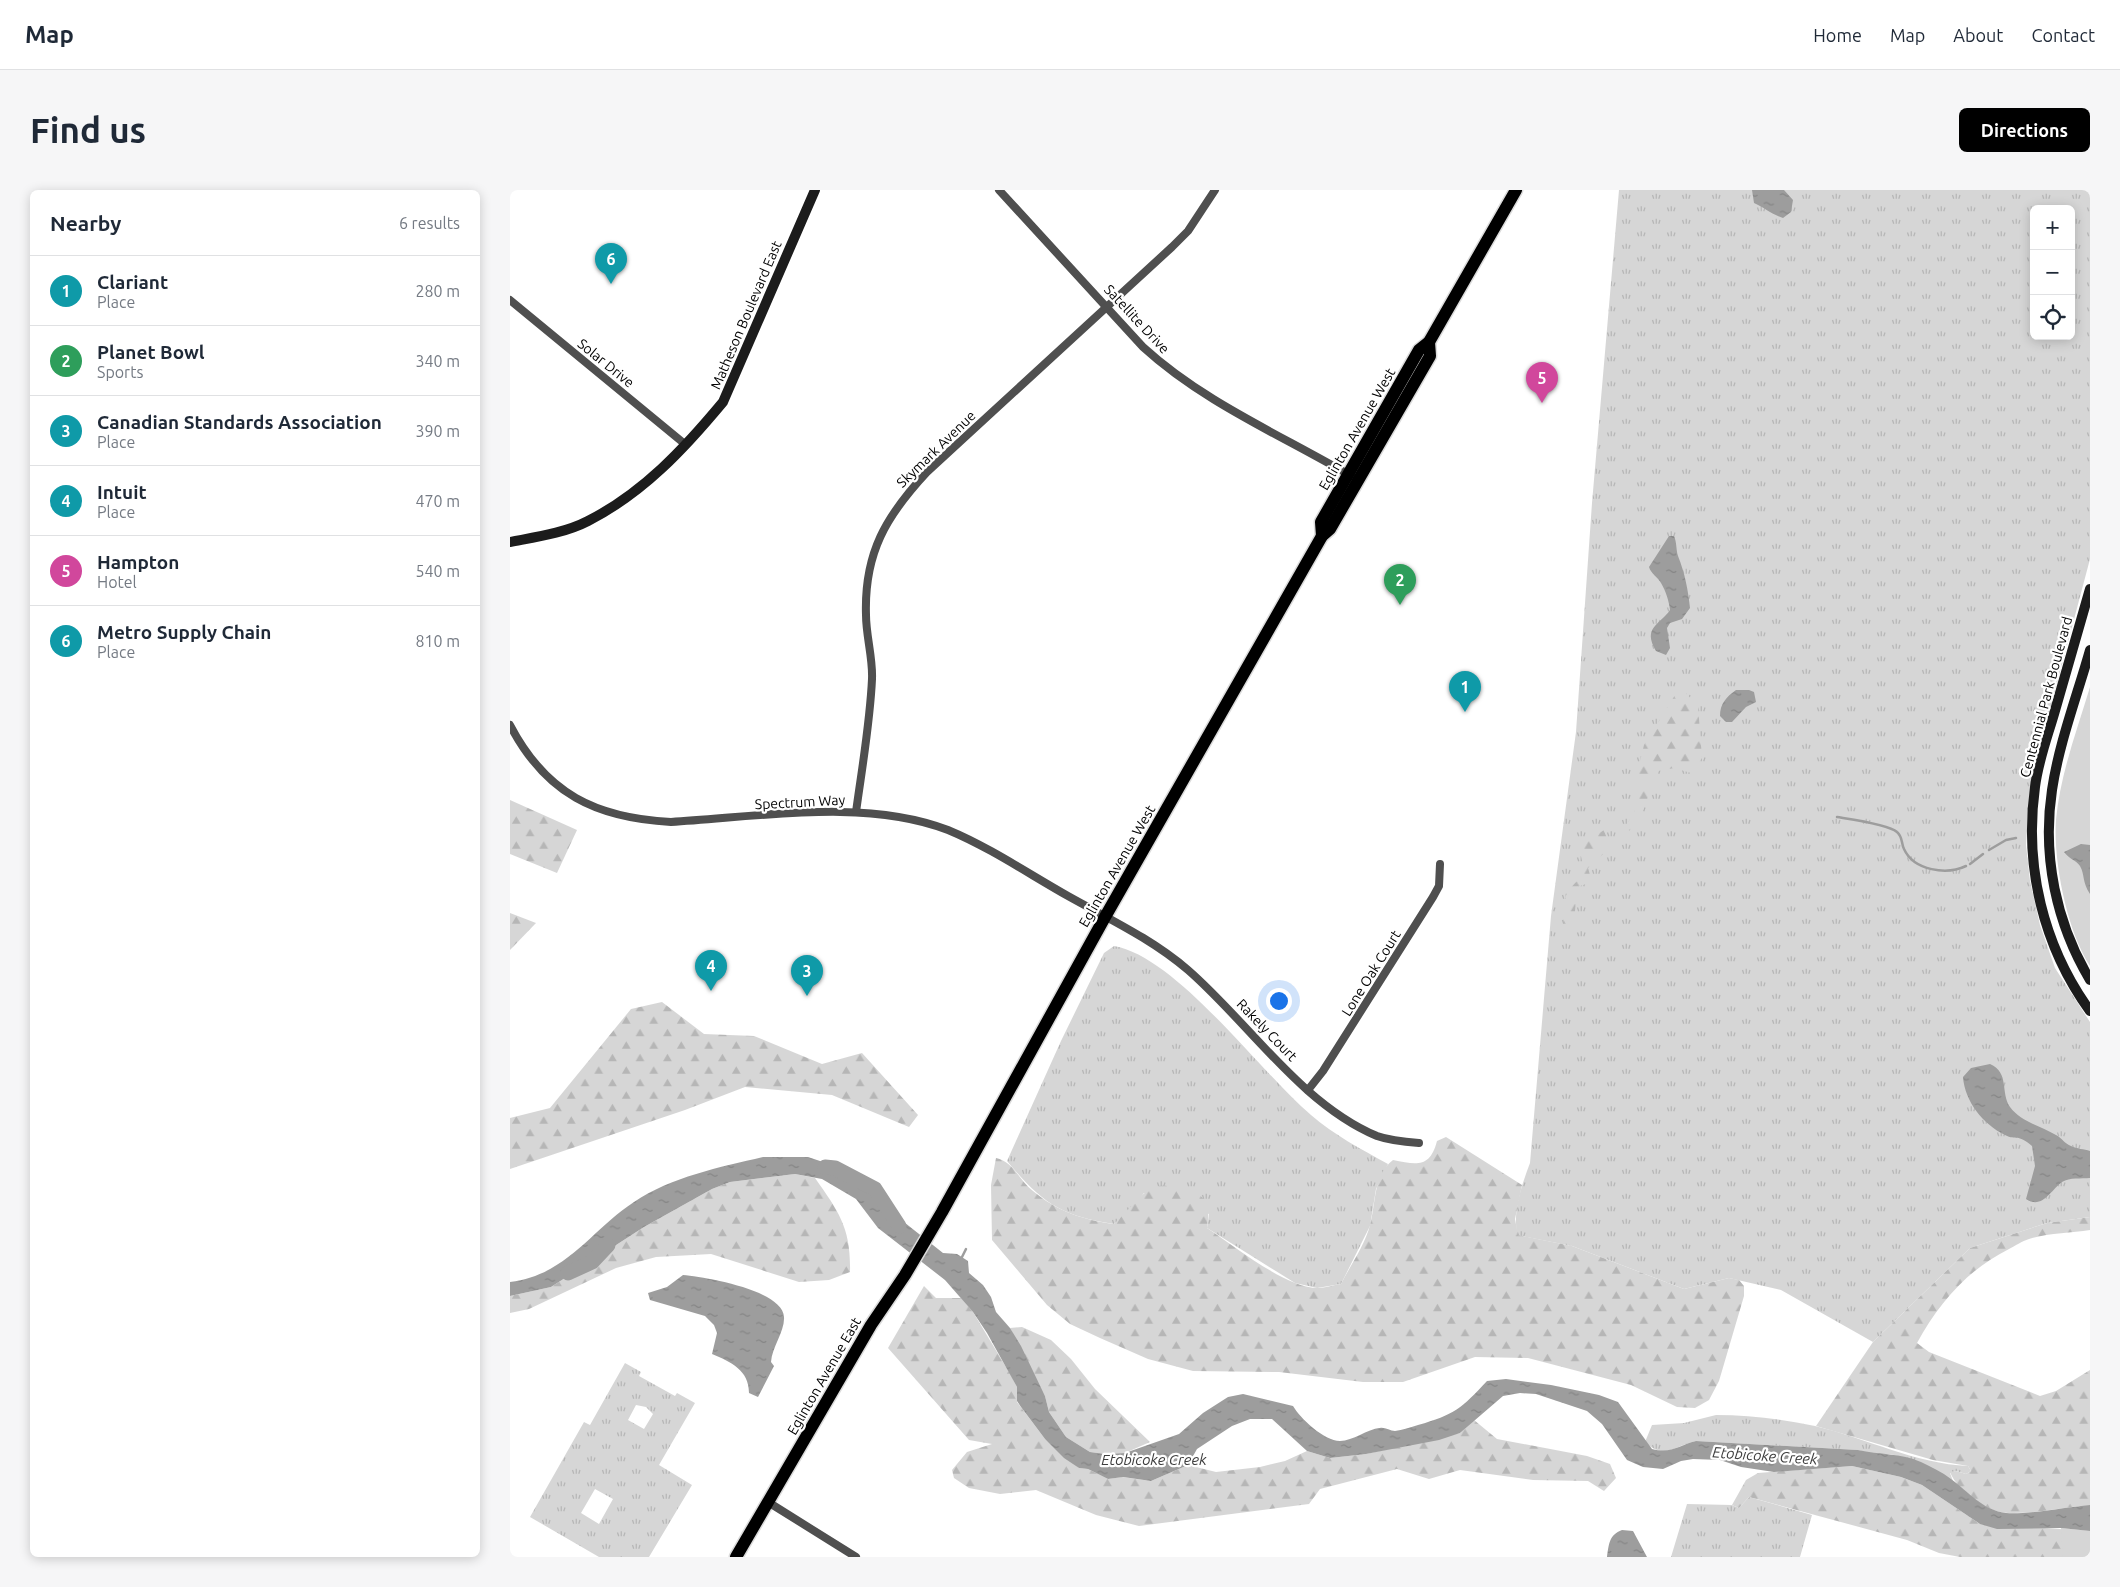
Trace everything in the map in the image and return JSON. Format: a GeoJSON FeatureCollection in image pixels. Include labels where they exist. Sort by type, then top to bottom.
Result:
{"type":"FeatureCollection","features":[{"type":"Feature","properties":{"kind":"main road","name":"Eglinton Avenue West"},"geometry":{"type":"LineString","coordinates":[[942,1212],[1105,917],[1322,536],[1330,529],[1353,477],[1419,350],[1429,342],[1516,190]]}},
{"type":"Feature","properties":{"kind":"main road","name":"Eglinton Avenue East"},"geometry":{"type":"LineString","coordinates":[[736,1557],[871,1325],[905,1275],[942,1212]]}},
{"type":"Feature","properties":{"kind":"street","name":"Matheson Boulevard East"},"geometry":{"type":"LineString","coordinates":[[510,542],[587,522],[644,486],[686,445],[723,402],[815,190]]}},
{"type":"Feature","properties":{"kind":"street","name":"Satellite Drive"},"geometry":{"type":"LineString","coordinates":[[999,190],[1143,347],[1165,367],[1212,397],[1353,477]]}},
{"type":"Feature","properties":{"kind":"street","name":"Skymark Avenue"},"geometry":{"type":"LineString","coordinates":[[856,812],[872,679],[866,614],[866,590],[872,559],[887,522],[902,499],[928,472],[1108,308],[1188,231],[1215,190]]}},
{"type":"Feature","properties":{"kind":"street","name":"Solar Drive"},"geometry":{"type":"LineString","coordinates":[[510,300],[686,445]]}},
{"type":"Feature","properties":{"kind":"street","name":"Centennial Park Boulevard"},"geometry":{"type":"LineString","coordinates":[[2090,589],[2044,748],[2035,786],[2032,823],[2032,856],[2035,880],[2047,928],[2062,964],[2090,1011]]}},
{"type":"Feature","properties":{"kind":"street","name":"Centennial Park Boulevard"},"geometry":{"type":"LineString","coordinates":[[2090,650],[2052,789],[2049,838],[2052,881],[2059,908],[2069,940],[2090,980]]}},
{"type":"Feature","properties":{"kind":"street","name":"Spectrum Way"},"geometry":{"type":"LineString","coordinates":[[510,725],[522,749],[546,775],[568,792],[596,809],[641,820],[671,822],[856,812],[914,820],[955,833],[1105,917]]}},
{"type":"Feature","properties":{"kind":"street","name":"Lone Oak Court"},"geometry":{"type":"LineString","coordinates":[[1308,1090],[1323,1072],[1433,897],[1439,886],[1440,864]]}},
{"type":"Feature","properties":{"kind":"street","name":"Rakely Court"},"geometry":{"type":"LineString","coordinates":[[1105,917],[1150,942],[1187,969],[1308,1090],[1356,1125],[1378,1136],[1397,1141],[1419,1143]]}},
{"type":"Feature","properties":{"kind":"street"},"geometry":{"type":"LineString","coordinates":[[768,1502],[856,1557]]}},
{"type":"Feature","properties":{"kind":"green space"},"geometry":{"type":"Polygon","coordinates":[[[1619,190],[2090,190],[2090,559],[2042,740],[2028,813],[2026,845],[2030,881],[2040,925],[2055,968],[2090,1022],[2090,1217],[2047,1223],[1970,1248],[1873,1342],[1781,1290],[1729,1278],[1684,1289],[1572,1246],[1517,1235],[1517,1208],[1530,1163],[1551,916],[1576,732],[1592,503],[1619,190]]]}},
{"type":"Feature","properties":{"kind":"green space"},"geometry":{"type":"Polygon","coordinates":[[[1680,687],[1698,706],[1702,758],[1691,773],[1674,768],[1658,771],[1640,818],[1629,831],[1627,824],[1635,810],[1637,773],[1644,745],[1680,687]]]}},
{"type":"Feature","properties":{"kind":"green space"},"geometry":{"type":"Polygon","coordinates":[[[2090,687],[2090,966],[2075,934],[2063,895],[2057,855],[2056,820],[2061,786],[2090,687]]]}},
{"type":"Feature","properties":{"kind":"green space"},"geometry":{"type":"Polygon","coordinates":[[[510,800],[577,830],[557,873],[510,854],[510,800]]]}},
{"type":"Feature","properties":{"kind":"green space"},"geometry":{"type":"Polygon","coordinates":[[[1604,830],[1609,845],[1603,854],[1588,868],[1592,882],[1577,887],[1574,923],[1564,929],[1563,912],[1567,894],[1582,877],[1583,865],[1579,847],[1604,830]]]}},
{"type":"Feature","properties":{"kind":"green space"},"geometry":{"type":"Polygon","coordinates":[[[510,913],[536,923],[510,950],[510,913]]]}},
{"type":"Feature","properties":{"kind":"green space"},"geometry":{"type":"Polygon","coordinates":[[[1114,946],[1138,955],[1164,971],[1217,1018],[1290,1096],[1311,1115],[1338,1135],[1388,1164],[1376,1189],[1370,1226],[1341,1284],[1317,1288],[1295,1283],[1207,1228],[1209,1214],[1144,1193],[1129,1212],[1114,1224],[1079,1217],[1053,1205],[1042,1197],[1030,1187],[1007,1161],[1061,1041],[1104,953],[1114,946]]]}},
{"type":"Feature","properties":{"kind":"green space"},"geometry":{"type":"Polygon","coordinates":[[[662,1002],[704,1034],[754,1036],[822,1064],[862,1053],[918,1115],[909,1127],[832,1095],[745,1087],[685,1110],[510,1169],[510,1118],[550,1108],[631,1009],[662,1002]]]}},
{"type":"Feature","properties":{"kind":"green space"},"geometry":{"type":"Polygon","coordinates":[[[1446,1137],[1522,1185],[1515,1219],[1518,1235],[1572,1246],[1684,1289],[1729,1278],[1739,1280],[1744,1286],[1744,1296],[1719,1381],[1709,1400],[1695,1408],[1677,1407],[1631,1385],[1528,1358],[1475,1357],[1403,1382],[1363,1382],[1279,1372],[1193,1371],[1148,1359],[1070,1324],[1047,1305],[992,1240],[991,1185],[996,1158],[1007,1163],[1028,1187],[1051,1204],[1071,1214],[1114,1224],[1154,1187],[1166,1186],[1189,1190],[1196,1193],[1207,1204],[1207,1228],[1261,1265],[1276,1274],[1305,1286],[1321,1288],[1341,1284],[1368,1233],[1376,1190],[1387,1166],[1393,1160],[1416,1163],[1426,1160],[1431,1156],[1437,1141],[1446,1137]]]}},
{"type":"Feature","properties":{"kind":"green space"},"geometry":{"type":"Polygon","coordinates":[[[795,1174],[815,1178],[837,1211],[846,1232],[850,1272],[829,1280],[799,1282],[711,1254],[656,1257],[616,1268],[529,1309],[510,1313],[510,1296],[551,1287],[644,1227],[712,1189],[730,1182],[795,1174]]]}},
{"type":"Feature","properties":{"kind":"green space"},"geometry":{"type":"Polygon","coordinates":[[[2090,1217],[2090,1230],[2052,1234],[2029,1239],[1994,1257],[1980,1267],[1967,1277],[1945,1301],[1917,1343],[1929,1352],[2040,1396],[2056,1391],[2090,1370],[2090,1505],[2029,1512],[2000,1512],[1982,1505],[1959,1487],[1950,1472],[1956,1471],[1966,1474],[1971,1471],[1968,1466],[1933,1460],[1816,1426],[1873,1342],[1970,1248],[2047,1223],[2090,1217]]]}},
{"type":"Feature","properties":{"kind":"green space"},"geometry":{"type":"Polygon","coordinates":[[[924,1286],[936,1298],[961,1298],[973,1312],[1012,1377],[1017,1387],[1017,1402],[1045,1439],[1079,1468],[1088,1469],[1108,1479],[1122,1477],[1151,1481],[1188,1465],[1216,1472],[1260,1467],[1285,1461],[1307,1451],[1330,1458],[1366,1454],[1460,1433],[1474,1420],[1497,1439],[1587,1456],[1610,1464],[1616,1478],[1604,1491],[1588,1481],[1533,1480],[1460,1470],[1429,1479],[1397,1469],[1320,1489],[1309,1504],[1139,1526],[1096,1515],[1036,1490],[1000,1494],[969,1488],[954,1478],[952,1470],[967,1452],[992,1444],[969,1440],[888,1348],[924,1286]]]}},
{"type":"Feature","properties":{"kind":"green space"},"geometry":{"type":"Polygon","coordinates":[[[1022,1327],[1051,1340],[1071,1359],[1095,1389],[1150,1442],[1125,1453],[1105,1454],[1090,1452],[1066,1437],[1049,1412],[1045,1396],[1010,1328],[1022,1327]]]}},
{"type":"Feature","properties":{"kind":"green space"},"geometry":{"type":"Polygon","coordinates":[[[625,1363],[641,1372],[639,1376],[675,1396],[677,1393],[695,1403],[659,1465],[692,1485],[649,1557],[599,1557],[530,1517],[584,1422],[590,1425],[625,1363]],[[636,1405],[628,1420],[644,1429],[653,1414],[646,1407],[636,1405]],[[595,1489],[581,1513],[599,1524],[613,1499],[595,1489]]]}},
{"type":"Feature","properties":{"kind":"green space"},"geometry":{"type":"Polygon","coordinates":[[[1716,1415],[1766,1418],[1815,1426],[1929,1461],[1968,1466],[1971,1471],[1966,1474],[1956,1471],[1950,1473],[1953,1481],[1918,1461],[1890,1454],[1872,1454],[1858,1450],[1696,1441],[1664,1451],[1652,1448],[1645,1442],[1652,1425],[1684,1423],[1716,1415]]]}},
{"type":"Feature","properties":{"kind":"green space"},"geometry":{"type":"Polygon","coordinates":[[[1852,1466],[1901,1477],[1922,1485],[1980,1524],[2090,1531],[2090,1557],[1960,1557],[1939,1553],[1907,1540],[1749,1497],[1739,1508],[1732,1505],[1746,1480],[1758,1473],[1852,1466]]]}},
{"type":"Feature","properties":{"kind":"green space"},"geometry":{"type":"Polygon","coordinates":[[[1749,1497],[1812,1515],[1800,1557],[1671,1557],[1687,1504],[1732,1505],[1739,1508],[1749,1497]]]}},
{"type":"Feature","properties":{"kind":"green space"},"geometry":{"type":"Polygon","coordinates":[[[2061,1528],[2090,1531],[2090,1557],[2063,1557],[2061,1528]]]}},
{"type":"Feature","properties":{"kind":"water"},"geometry":{"type":"Polygon","coordinates":[[[1752,190],[1784,190],[1793,200],[1791,212],[1783,218],[1775,215],[1754,203],[1752,190]]]}},
{"type":"Feature","properties":{"kind":"water"},"geometry":{"type":"Polygon","coordinates":[[[1669,536],[1674,536],[1675,539],[1677,554],[1686,582],[1690,608],[1682,619],[1670,623],[1667,628],[1670,648],[1666,655],[1656,651],[1651,637],[1654,627],[1670,610],[1670,607],[1663,586],[1649,567],[1669,536]]]}},
{"type":"Feature","properties":{"kind":"water"},"geometry":{"type":"Polygon","coordinates":[[[1736,690],[1754,692],[1756,702],[1746,707],[1732,722],[1726,722],[1720,716],[1722,704],[1736,690]]]}},
{"type":"Feature","properties":{"kind":"water"},"geometry":{"type":"Polygon","coordinates":[[[2081,844],[2090,845],[2090,894],[2080,866],[2064,852],[2081,844]]]}},
{"type":"Feature","properties":{"kind":"water"},"geometry":{"type":"Polygon","coordinates":[[[1990,1064],[2000,1072],[2007,1101],[2015,1112],[2025,1120],[2058,1136],[2069,1145],[2090,1151],[2090,1178],[2065,1180],[2042,1201],[2032,1202],[2026,1199],[2035,1166],[2032,1146],[2020,1138],[2009,1137],[1989,1125],[1976,1111],[1964,1086],[1963,1077],[1971,1068],[1990,1064]]]}},
{"type":"Feature","properties":{"kind":"water","name":"Etobicoke Creek"},"geometry":{"type":"Polygon","coordinates":[[[763,1157],[808,1157],[835,1166],[871,1192],[890,1211],[943,1253],[957,1254],[968,1261],[969,1273],[983,1285],[991,1297],[996,1312],[1010,1328],[1021,1346],[1045,1396],[1049,1412],[1066,1437],[1090,1452],[1105,1454],[1125,1453],[1179,1434],[1203,1413],[1228,1397],[1243,1394],[1293,1406],[1301,1417],[1320,1433],[1340,1441],[1350,1439],[1370,1430],[1382,1428],[1395,1431],[1440,1418],[1464,1404],[1487,1381],[1506,1379],[1551,1385],[1599,1395],[1618,1402],[1652,1449],[1670,1450],[1696,1441],[1858,1450],[1906,1457],[1940,1472],[1976,1500],[1997,1511],[2024,1513],[2090,1505],[2090,1531],[2061,1528],[1997,1529],[1980,1524],[1922,1485],[1901,1477],[1852,1466],[1774,1472],[1741,1467],[1720,1460],[1693,1459],[1681,1461],[1663,1469],[1643,1467],[1627,1460],[1602,1424],[1587,1411],[1536,1394],[1520,1393],[1503,1396],[1460,1433],[1439,1440],[1366,1454],[1330,1458],[1307,1451],[1272,1419],[1250,1419],[1232,1426],[1197,1449],[1188,1465],[1151,1481],[1123,1477],[1108,1479],[1088,1469],[1079,1468],[1064,1458],[1045,1439],[1017,1401],[1017,1387],[987,1333],[973,1312],[945,1280],[878,1228],[856,1199],[822,1179],[795,1174],[730,1182],[712,1189],[644,1227],[551,1287],[510,1296],[510,1282],[530,1278],[563,1261],[619,1213],[648,1193],[680,1179],[763,1157]]]}},
{"type":"Feature","properties":{"kind":"water"},"geometry":{"type":"Polygon","coordinates":[[[683,1275],[724,1282],[757,1292],[771,1299],[780,1308],[784,1322],[772,1356],[771,1362],[774,1366],[758,1397],[749,1393],[746,1378],[738,1368],[712,1354],[717,1333],[714,1325],[705,1316],[650,1300],[648,1293],[667,1287],[683,1275]]]}},
{"type":"Feature","properties":{"kind":"water"},"geometry":{"type":"Polygon","coordinates":[[[1622,1530],[1633,1531],[1647,1557],[1607,1557],[1612,1537],[1622,1530]]]}},
{"type":"Feature","properties":{"kind":"waterway"},"geometry":{"type":"LineString","coordinates":[[1837,817],[1868,822],[1892,829],[1900,836],[1904,849],[1909,856],[1923,866],[1941,870],[1958,869],[1966,866]]}},
{"type":"Feature","properties":{"kind":"waterway"},"geometry":{"type":"LineString","coordinates":[[1989,850],[2006,840],[2016,838]]}},
{"type":"Feature","properties":{"kind":"waterway"},"geometry":{"type":"LineString","coordinates":[[1970,864],[1983,854]]}},
{"type":"Feature","properties":{"kind":"waterway","name":"Etobicoke Creek"},"geometry":{"type":"LineString","coordinates":[[825,1167],[835,1168],[875,1189],[899,1226]]}},
{"type":"Feature","properties":{"kind":"waterway","name":"Etobicoke Creek"},"geometry":{"type":"LineString","coordinates":[[568,1273],[592,1262],[608,1245]]}},
{"type":"Feature","properties":{"kind":"waterway"},"geometry":{"type":"LineString","coordinates":[[961,1259],[966,1249]]}},
{"type":"Feature","properties":{"kind":"place","name":"Metro Supply Chain"},"geometry":{"type":"Point","coordinates":[611,284]}},
{"type":"Feature","properties":{"kind":"place","name":"Hampton"},"geometry":{"type":"Point","coordinates":[1542,403]}},
{"type":"Feature","properties":{"kind":"place","name":"Planet Bowl"},"geometry":{"type":"Point","coordinates":[1400,605]}},
{"type":"Feature","properties":{"kind":"place","name":"Clariant"},"geometry":{"type":"Point","coordinates":[1465,712]}},
{"type":"Feature","properties":{"kind":"place","name":"Intuit"},"geometry":{"type":"Point","coordinates":[711,991]}},
{"type":"Feature","properties":{"kind":"place","name":"Canadian Standards Association"},"geometry":{"type":"Point","coordinates":[807,996]}}]}
